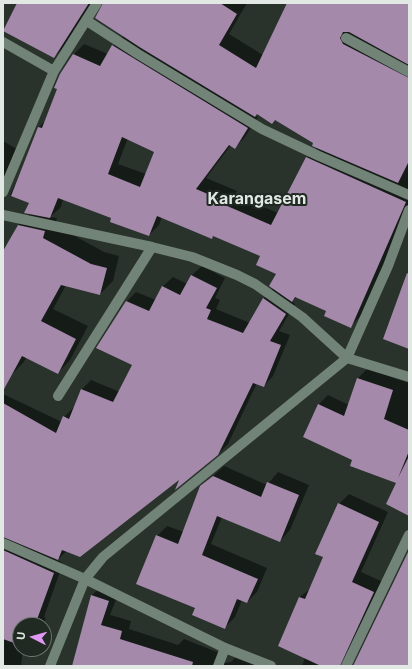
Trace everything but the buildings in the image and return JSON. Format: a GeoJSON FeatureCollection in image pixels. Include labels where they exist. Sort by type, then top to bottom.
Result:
{"type":"FeatureCollection","features":[{"type":"Feature","properties":{"kind":"street"},"geometry":{"type":"LineString","coordinates":[[3,192],[54,71],[97,3]]}},
{"type":"Feature","properties":{"kind":"street"},"geometry":{"type":"LineString","coordinates":[[87,21],[138,54],[262,129],[307,151],[409,195]]}},
{"type":"Feature","properties":{"kind":"street"},"geometry":{"type":"LineString","coordinates":[[346,38],[409,72]]}},
{"type":"Feature","properties":{"kind":"street"},"geometry":{"type":"LineString","coordinates":[[3,42],[54,71]]}},
{"type":"Feature","properties":{"kind":"street"},"geometry":{"type":"LineString","coordinates":[[50,666],[85,579],[103,557],[146,520],[347,358],[388,266],[409,210]]}},
{"type":"Feature","properties":{"kind":"street"},"geometry":{"type":"LineString","coordinates":[[3,215],[192,257],[255,284],[302,317],[347,358],[409,377]]}},
{"type":"Feature","properties":{"kind":"street"},"geometry":{"type":"LineString","coordinates":[[58,396],[152,247]]}},
{"type":"Feature","properties":{"kind":"street"},"geometry":{"type":"LineString","coordinates":[[346,666],[409,535]]}},
{"type":"Feature","properties":{"kind":"street"},"geometry":{"type":"LineString","coordinates":[[3,543],[85,579],[225,648],[271,666]]}},
{"type":"Feature","properties":{"kind":"street"},"geometry":{"type":"LineString","coordinates":[[218,666],[225,648]]}},
{"type":"Feature","properties":{"kind":"district","name":"Karangasem"},"geometry":{"type":"Point","coordinates":[257,199]}}]}
